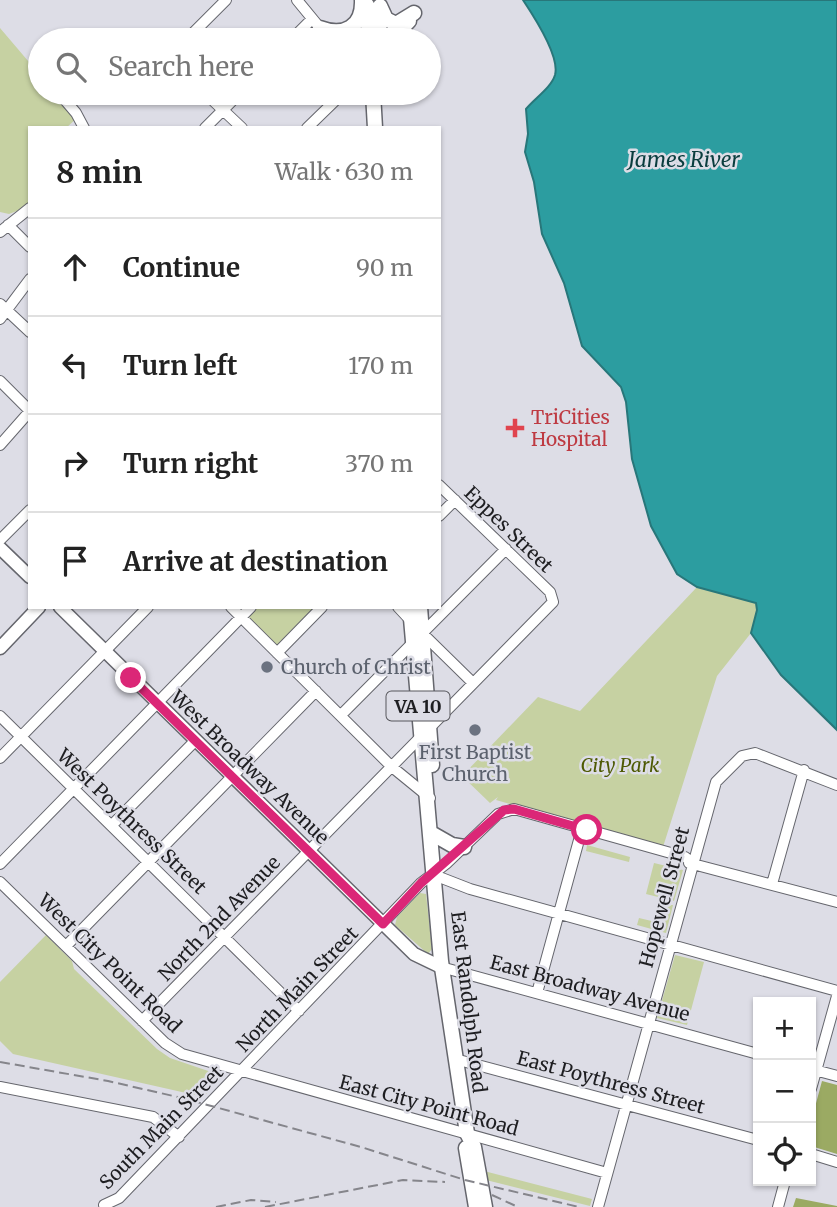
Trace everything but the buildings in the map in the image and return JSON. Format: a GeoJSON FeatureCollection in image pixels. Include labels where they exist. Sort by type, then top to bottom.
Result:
{"type":"FeatureCollection","features":[{"type":"Feature","properties":{"kind":"highway"},"geometry":{"type":"LineString","coordinates":[[349,28],[360,17],[362,0]]}},
{"type":"Feature","properties":{"kind":"highway"},"geometry":{"type":"LineString","coordinates":[[376,2],[386,19],[396,24],[416,6]]}},
{"type":"Feature","properties":{"kind":"highway"},"geometry":{"type":"LineString","coordinates":[[371,28],[376,2]]}},
{"type":"Feature","properties":{"kind":"highway"},"geometry":{"type":"LineString","coordinates":[[376,2],[378,28]]}},
{"type":"Feature","properties":{"kind":"highway"},"geometry":{"type":"LineString","coordinates":[[400,28],[416,6]]}},
{"type":"Feature","properties":{"kind":"highway"},"geometry":{"type":"LineString","coordinates":[[316,24],[326,28]]}},
{"type":"Feature","properties":{"kind":"highway"},"geometry":{"type":"LineString","coordinates":[[316,24],[322,28]]}},
{"type":"Feature","properties":{"kind":"highway"},"geometry":{"type":"LineString","coordinates":[[374,105],[375,126]]}},
{"type":"Feature","properties":{"kind":"highway"},"geometry":{"type":"LineString","coordinates":[[381,105],[383,126]]}},
{"type":"Feature","properties":{"kind":"highway","name":"VA 10"},"geometry":{"type":"LineString","coordinates":[[420,609],[418,638],[425,733],[434,784],[429,800],[434,875]]}},
{"type":"Feature","properties":{"kind":"highway","name":"VA 10"},"geometry":{"type":"LineString","coordinates":[[411,614],[418,638]]}},
{"type":"Feature","properties":{"kind":"highway"},"geometry":{"type":"LineString","coordinates":[[431,832],[449,844],[464,847]]}},
{"type":"Feature","properties":{"kind":"highway","name":"East Randolph Road"},"geometry":{"type":"LineString","coordinates":[[434,875],[441,967],[455,1059],[467,1133],[474,1147],[485,1207]]}},
{"type":"Feature","properties":{"kind":"highway","name":"East Randolph Road"},"geometry":{"type":"LineString","coordinates":[[467,1133],[465,1139],[476,1207]]}},
{"type":"Feature","properties":{"kind":"main road"},"geometry":{"type":"LineString","coordinates":[[0,548],[28,576]]}},
{"type":"Feature","properties":{"kind":"main road"},"geometry":{"type":"LineString","coordinates":[[0,648],[37,609]]}},
{"type":"Feature","properties":{"kind":"main road","name":"West Broadway Avenue"},"geometry":{"type":"LineString","coordinates":[[62,609],[383,924]]}},
{"type":"Feature","properties":{"kind":"main road","name":"East Broadway Avenue"},"geometry":{"type":"LineString","coordinates":[[383,924],[421,959],[441,967]]}},
{"type":"Feature","properties":{"kind":"street"},"geometry":{"type":"LineString","coordinates":[[198,28],[226,0]]}},
{"type":"Feature","properties":{"kind":"street"},"geometry":{"type":"LineString","coordinates":[[297,0],[316,24],[310,28]]}},
{"type":"Feature","properties":{"kind":"street"},"geometry":{"type":"LineString","coordinates":[[69,105],[83,126]]}},
{"type":"Feature","properties":{"kind":"street"},"geometry":{"type":"LineString","coordinates":[[218,105],[240,126]]}},
{"type":"Feature","properties":{"kind":"street"},"geometry":{"type":"LineString","coordinates":[[207,126],[228,105]]}},
{"type":"Feature","properties":{"kind":"street"},"geometry":{"type":"LineString","coordinates":[[309,126],[331,105]]}},
{"type":"Feature","properties":{"kind":"street"},"geometry":{"type":"LineString","coordinates":[[28,210],[4,229],[28,246]]}},
{"type":"Feature","properties":{"kind":"street"},"geometry":{"type":"LineString","coordinates":[[28,281],[2,311],[28,330]]}},
{"type":"Feature","properties":{"kind":"street"},"geometry":{"type":"LineString","coordinates":[[20,324],[28,316]]}},
{"type":"Feature","properties":{"kind":"street"},"geometry":{"type":"LineString","coordinates":[[0,381],[28,409]]}},
{"type":"Feature","properties":{"kind":"street"},"geometry":{"type":"LineString","coordinates":[[0,445],[28,413]]}},
{"type":"Feature","properties":{"kind":"street","name":"Eppes Street"},"geometry":{"type":"LineString","coordinates":[[441,487],[554,599]]}},
{"type":"Feature","properties":{"kind":"street"},"geometry":{"type":"LineString","coordinates":[[441,514],[455,500]]}},
{"type":"Feature","properties":{"kind":"street"},"geometry":{"type":"LineString","coordinates":[[0,540],[28,512]]}},
{"type":"Feature","properties":{"kind":"street"},"geometry":{"type":"LineString","coordinates":[[341,715],[506,549]]}},
{"type":"Feature","properties":{"kind":"street","name":"North 2nd Avenue"},"geometry":{"type":"LineString","coordinates":[[142,1021],[554,599]]}},
{"type":"Feature","properties":{"kind":"street"},"geometry":{"type":"LineString","coordinates":[[0,758],[146,609]]}},
{"type":"Feature","properties":{"kind":"street"},"geometry":{"type":"LineString","coordinates":[[233,609],[429,800]]}},
{"type":"Feature","properties":{"kind":"street"},"geometry":{"type":"LineString","coordinates":[[0,864],[249,609]]}},
{"type":"Feature","properties":{"kind":"street"},"geometry":{"type":"LineString","coordinates":[[277,653],[320,609]]}},
{"type":"Feature","properties":{"kind":"street"},"geometry":{"type":"LineString","coordinates":[[418,638],[473,683]]}},
{"type":"Feature","properties":{"kind":"street"},"geometry":{"type":"LineString","coordinates":[[65,947],[316,691]]}},
{"type":"Feature","properties":{"kind":"street","name":"West Poythress Street"},"geometry":{"type":"LineString","coordinates":[[0,716],[299,1011]]}},
{"type":"Feature","properties":{"kind":"street"},"geometry":{"type":"LineString","coordinates":[[112,825],[195,741]]}},
{"type":"Feature","properties":{"kind":"street","name":"Hopewell Street"},"geometry":{"type":"LineString","coordinates":[[598,1207],[710,794],[716,782],[742,756],[755,753],[804,770]]}},
{"type":"Feature","properties":{"kind":"street"},"geometry":{"type":"LineString","coordinates":[[772,884],[804,770],[837,785]]}},
{"type":"Feature","properties":{"kind":"street","name":"North Main Street"},"geometry":{"type":"LineString","coordinates":[[242,1072],[421,883],[434,875],[498,814],[514,809],[581,831]]}},
{"type":"Feature","properties":{"kind":"street"},"geometry":{"type":"LineString","coordinates":[[537,993],[581,831],[837,902]]}},
{"type":"Feature","properties":{"kind":"street"},"geometry":{"type":"LineString","coordinates":[[434,875],[470,889],[837,993],[816,1062]]}},
{"type":"Feature","properties":{"kind":"street","name":"West City Point Road"},"geometry":{"type":"LineString","coordinates":[[0,882],[165,1043],[182,1054],[242,1072]]}},
{"type":"Feature","properties":{"kind":"street","name":"East Broadway Avenue"},"geometry":{"type":"LineString","coordinates":[[441,967],[753,1053]]}},
{"type":"Feature","properties":{"kind":"street","name":"East Poythress Street"},"geometry":{"type":"LineString","coordinates":[[455,1059],[753,1139]]}},
{"type":"Feature","properties":{"kind":"street"},"geometry":{"type":"LineString","coordinates":[[816,1070],[837,1076]]}},
{"type":"Feature","properties":{"kind":"street","name":"East City Point Road"},"geometry":{"type":"LineString","coordinates":[[242,1072],[607,1173]]}},
{"type":"Feature","properties":{"kind":"street","name":"South Main Street"},"geometry":{"type":"LineString","coordinates":[[104,1205],[119,1198],[242,1072]]}},
{"type":"Feature","properties":{"kind":"street"},"geometry":{"type":"LineString","coordinates":[[0,1087],[153,1117],[179,1137]]}},
{"type":"Feature","properties":{"kind":"street"},"geometry":{"type":"LineString","coordinates":[[816,1156],[837,1162]]}},
{"type":"Feature","properties":{"kind":"street"},"geometry":{"type":"LineString","coordinates":[[778,1207],[784,1186]]}},
{"type":"Feature","properties":{"kind":"green space"},"geometry":{"type":"Polygon","coordinates":[[[0,28],[28,61],[28,105],[66,105],[77,118],[68,126],[28,126],[28,207],[9,214],[0,212],[0,28]]]}},
{"type":"Feature","properties":{"kind":"green space","name":"City Park"},"geometry":{"type":"Polygon","coordinates":[[[697,587],[756,603],[757,610],[751,633],[717,676],[663,847],[496,800],[498,797],[490,803],[462,776],[538,697],[580,711],[697,587]]]}},
{"type":"Feature","properties":{"kind":"green space"},"geometry":{"type":"Polygon","coordinates":[[[254,609],[313,609],[277,645],[248,616],[254,609]]]}},
{"type":"Feature","properties":{"kind":"green space"},"geometry":{"type":"Polygon","coordinates":[[[587,845],[630,857],[629,862],[586,851],[587,845]]]}},
{"type":"Feature","properties":{"kind":"green space"},"geometry":{"type":"Polygon","coordinates":[[[654,863],[683,870],[674,901],[646,894],[654,863]]]}},
{"type":"Feature","properties":{"kind":"green space"},"geometry":{"type":"Polygon","coordinates":[[[420,893],[426,894],[432,949],[428,954],[395,925],[397,917],[420,893]]]}},
{"type":"Feature","properties":{"kind":"green space"},"geometry":{"type":"Polygon","coordinates":[[[666,905],[673,905],[666,933],[637,925],[639,918],[660,923],[666,905]]]}},
{"type":"Feature","properties":{"kind":"green space"},"geometry":{"type":"Polygon","coordinates":[[[46,935],[72,961],[74,969],[157,1049],[170,1058],[220,1075],[204,1097],[13,1054],[0,1041],[0,982],[46,935]]]}},
{"type":"Feature","properties":{"kind":"green space"},"geometry":{"type":"Polygon","coordinates":[[[675,955],[704,962],[687,1025],[657,1018],[675,955]]]}},
{"type":"Feature","properties":{"kind":"green space"},"geometry":{"type":"Polygon","coordinates":[[[822,1081],[837,1085],[837,1154],[816,1148],[816,1103],[822,1081]]]}},
{"type":"Feature","properties":{"kind":"green space"},"geometry":{"type":"Polygon","coordinates":[[[484,1171],[592,1199],[590,1206],[486,1180],[484,1171]]]}},
{"type":"Feature","properties":{"kind":"green space"},"geometry":{"type":"Polygon","coordinates":[[[796,1198],[837,1206],[837,1207],[793,1207],[796,1198]]]}},
{"type":"Feature","properties":{"kind":"water","name":"James River"},"geometry":{"type":"Polygon","coordinates":[[[523,0],[837,0],[837,730],[781,675],[751,633],[757,610],[756,603],[697,587],[677,574],[651,526],[632,459],[626,402],[621,387],[582,346],[564,283],[542,234],[534,182],[525,152],[528,134],[526,109],[550,84],[555,75],[555,67],[545,36],[523,0]]]}},
{"type":"Feature","properties":{"kind":"railway"},"geometry":{"type":"LineString","coordinates":[[0,1062],[108,1081],[182,1098],[361,1147],[465,1180],[579,1207]]}},
{"type":"Feature","properties":{"kind":"railway"},"geometry":{"type":"LineString","coordinates":[[265,1207],[403,1180],[445,1182]]}},
{"type":"Feature","properties":{"kind":"railway"},"geometry":{"type":"LineString","coordinates":[[492,1195],[518,1207]]}},
{"type":"Feature","properties":{"kind":"railway"},"geometry":{"type":"LineString","coordinates":[[216,1207],[251,1200],[276,1202]]}},
{"type":"Feature","properties":{"kind":"place","name":"TriCities Hospital"},"geometry":{"type":"Point","coordinates":[515,428]}},
{"type":"Feature","properties":{"kind":"place","name":"Church of Christ"},"geometry":{"type":"Point","coordinates":[267,667]}},
{"type":"Feature","properties":{"kind":"place","name":"First Baptist Church"},"geometry":{"type":"Point","coordinates":[475,730]}},
{"type":"Feature","properties":{"kind":"route"},"geometry":{"type":"LineString","coordinates":[[131,678],[383,924],[421,883],[434,875],[504,810],[514,809],[587,830]]}}]}
